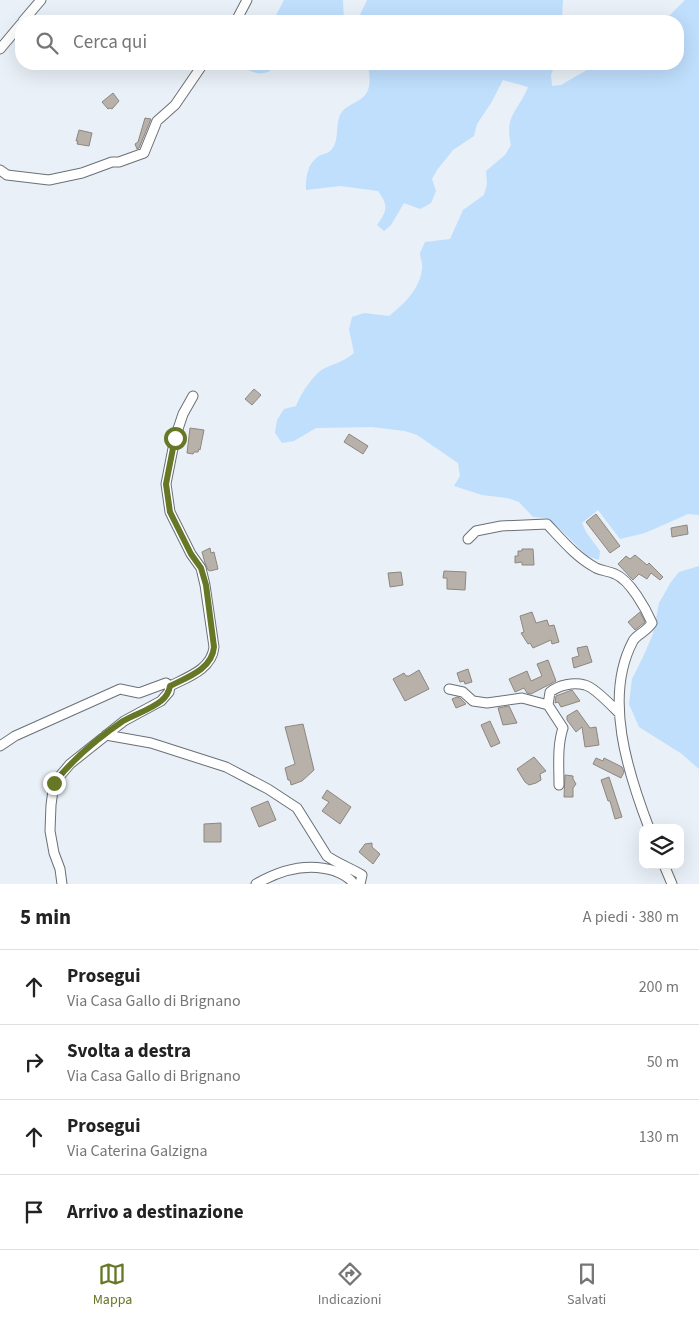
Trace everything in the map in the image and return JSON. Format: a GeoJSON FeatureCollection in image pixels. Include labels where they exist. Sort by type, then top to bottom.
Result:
{"type":"FeatureCollection","features":[{"type":"Feature","properties":{"kind":"street"},"geometry":{"type":"LineString","coordinates":[[28,15],[41,0]]}},
{"type":"Feature","properties":{"kind":"street"},"geometry":{"type":"LineString","coordinates":[[239,15],[247,0]]}},
{"type":"Feature","properties":{"kind":"street"},"geometry":{"type":"LineString","coordinates":[[0,49],[15,31]]}},
{"type":"Feature","properties":{"kind":"street"},"geometry":{"type":"LineString","coordinates":[[0,170],[7,174],[48,180],[82,173],[144,153],[157,120],[175,104],[199,70]]}},
{"type":"Feature","properties":{"kind":"street"},"geometry":{"type":"LineString","coordinates":[[170,686],[205,667],[214,655],[206,585],[201,568],[191,554],[170,512],[166,484],[178,430],[183,414],[193,396]]}},
{"type":"Feature","properties":{"kind":"street"},"geometry":{"type":"LineString","coordinates":[[468,539],[476,531],[501,526],[547,524],[570,549],[597,568],[617,574],[634,592],[648,614],[652,624],[647,631],[634,638],[624,659],[618,695],[619,714],[627,759],[638,800],[647,824]]}},
{"type":"Feature","properties":{"kind":"street"},"geometry":{"type":"LineString","coordinates":[[0,746],[15,736],[120,690],[139,693],[166,683],[170,686]]}},
{"type":"Feature","properties":{"kind":"street"},"geometry":{"type":"LineString","coordinates":[[548,705],[550,692],[558,686],[586,685],[619,714]]}},
{"type":"Feature","properties":{"kind":"street"},"geometry":{"type":"LineString","coordinates":[[62,884],[50,832],[54,783],[70,764],[124,721],[162,701],[170,692],[170,686]]}},
{"type":"Feature","properties":{"kind":"street"},"geometry":{"type":"LineString","coordinates":[[449,689],[464,692],[473,701],[487,703],[522,698],[548,705],[563,728],[560,737],[559,785]]}},
{"type":"Feature","properties":{"kind":"street"},"geometry":{"type":"LineString","coordinates":[[106,735],[151,742],[226,767],[268,788],[297,808],[327,856],[334,862],[351,868],[362,875],[360,884]]}},
{"type":"Feature","properties":{"kind":"street"},"geometry":{"type":"LineString","coordinates":[[256,884],[269,876],[288,870],[312,866],[344,874],[354,884]]}},
{"type":"Feature","properties":{"kind":"street"},"geometry":{"type":"LineString","coordinates":[[666,869],[672,884]]}},
{"type":"Feature","properties":{"kind":"shaded area"},"geometry":{"type":"Polygon","coordinates":[[[284,0],[343,0],[344,15],[276,15],[284,0]]]}},
{"type":"Feature","properties":{"kind":"shaded area"},"geometry":{"type":"Polygon","coordinates":[[[367,0],[563,0],[562,15],[360,15],[367,0]]]}},
{"type":"Feature","properties":{"kind":"shaded area"},"geometry":{"type":"Polygon","coordinates":[[[685,0],[699,0],[699,515],[688,514],[645,533],[620,539],[598,510],[582,523],[586,532],[600,551],[599,560],[587,556],[562,531],[545,518],[533,517],[519,502],[507,498],[482,495],[454,486],[460,476],[458,463],[417,435],[405,431],[372,427],[316,428],[294,441],[282,443],[275,433],[277,420],[284,409],[296,406],[308,385],[321,371],[354,353],[349,329],[352,317],[364,313],[389,316],[400,306],[415,289],[421,276],[420,253],[425,242],[450,239],[463,210],[484,195],[487,184],[486,171],[505,155],[511,145],[509,127],[511,120],[528,87],[503,80],[477,124],[474,136],[453,150],[437,170],[432,179],[436,191],[431,203],[420,209],[404,203],[391,225],[384,231],[377,225],[385,212],[384,201],[378,191],[340,186],[306,190],[307,176],[312,163],[319,156],[330,151],[335,144],[340,115],[346,108],[366,94],[370,80],[369,70],[553,70],[551,75],[552,86],[561,85],[587,70],[684,70],[684,15],[670,15],[685,0]]]}},
{"type":"Feature","properties":{"kind":"shaded area"},"geometry":{"type":"Polygon","coordinates":[[[248,70],[270,70],[263,73],[248,70]]]}},
{"type":"Feature","properties":{"kind":"shaded area"},"geometry":{"type":"Polygon","coordinates":[[[699,566],[699,769],[682,754],[639,727],[629,704],[632,679],[653,634],[659,603],[679,572],[699,566]]]}},
{"type":"Feature","properties":{"kind":"building"},"geometry":{"type":"Polygon","coordinates":[[[113,93],[119,101],[112,109],[108,109],[102,102],[113,93]]]}},
{"type":"Feature","properties":{"kind":"building"},"geometry":{"type":"Polygon","coordinates":[[[145,118],[151,119],[137,149],[135,144],[138,142],[145,118]]]}},
{"type":"Feature","properties":{"kind":"building"},"geometry":{"type":"Polygon","coordinates":[[[79,130],[92,133],[89,146],[77,144],[79,130]]]}},
{"type":"Feature","properties":{"kind":"building"},"geometry":{"type":"Polygon","coordinates":[[[254,389],[261,395],[252,405],[245,399],[254,389]]]}},
{"type":"Feature","properties":{"kind":"building"},"geometry":{"type":"Polygon","coordinates":[[[190,428],[204,430],[200,450],[193,454],[187,453],[190,428]]]}},
{"type":"Feature","properties":{"kind":"building"},"geometry":{"type":"Polygon","coordinates":[[[349,434],[368,446],[363,454],[344,442],[349,434]]]}},
{"type":"Feature","properties":{"kind":"building"},"geometry":{"type":"Polygon","coordinates":[[[596,514],[620,546],[610,553],[586,522],[596,514]]]}},
{"type":"Feature","properties":{"kind":"building"},"geometry":{"type":"Polygon","coordinates":[[[687,525],[688,534],[672,537],[671,528],[687,525]]]}},
{"type":"Feature","properties":{"kind":"building"},"geometry":{"type":"Polygon","coordinates":[[[210,548],[211,553],[214,552],[218,569],[210,571],[205,563],[202,552],[210,548]]]}},
{"type":"Feature","properties":{"kind":"building"},"geometry":{"type":"Polygon","coordinates":[[[522,549],[533,549],[534,565],[522,565],[522,562],[515,563],[515,556],[518,556],[518,551],[522,551],[522,549]]]}},
{"type":"Feature","properties":{"kind":"building"},"geometry":{"type":"Polygon","coordinates":[[[635,555],[647,565],[649,563],[663,577],[660,580],[651,573],[647,579],[639,574],[633,580],[618,564],[626,556],[630,559],[635,555]]]}},
{"type":"Feature","properties":{"kind":"building"},"geometry":{"type":"Polygon","coordinates":[[[444,571],[466,572],[465,590],[447,589],[447,578],[443,578],[444,571]]]}},
{"type":"Feature","properties":{"kind":"building"},"geometry":{"type":"Polygon","coordinates":[[[401,572],[403,585],[390,587],[388,573],[401,572]]]}},
{"type":"Feature","properties":{"kind":"building"},"geometry":{"type":"Polygon","coordinates":[[[532,612],[536,623],[547,620],[549,626],[554,625],[559,642],[552,644],[551,640],[533,648],[530,643],[528,644],[521,633],[524,632],[520,616],[532,612]]]}},
{"type":"Feature","properties":{"kind":"building"},"geometry":{"type":"Polygon","coordinates":[[[640,612],[645,622],[635,630],[628,622],[640,612]]]}},
{"type":"Feature","properties":{"kind":"building"},"geometry":{"type":"Polygon","coordinates":[[[587,646],[592,662],[574,668],[572,658],[579,656],[577,648],[587,646]]]}},
{"type":"Feature","properties":{"kind":"building"},"geometry":{"type":"Polygon","coordinates":[[[548,660],[556,681],[531,694],[527,693],[524,688],[515,692],[509,679],[527,671],[531,681],[542,676],[537,664],[548,660]]]}},
{"type":"Feature","properties":{"kind":"building"},"geometry":{"type":"Polygon","coordinates":[[[468,669],[472,682],[465,684],[464,681],[460,682],[457,673],[468,669]]]}},
{"type":"Feature","properties":{"kind":"building"},"geometry":{"type":"Polygon","coordinates":[[[419,670],[429,689],[405,701],[393,679],[404,673],[406,676],[409,676],[419,670]]]}},
{"type":"Feature","properties":{"kind":"building"},"geometry":{"type":"Polygon","coordinates":[[[572,690],[580,701],[561,707],[558,702],[555,703],[556,696],[572,690]]]}},
{"type":"Feature","properties":{"kind":"building"},"geometry":{"type":"Polygon","coordinates":[[[457,697],[466,704],[456,708],[452,699],[457,697]]]}},
{"type":"Feature","properties":{"kind":"building"},"geometry":{"type":"Polygon","coordinates":[[[509,706],[517,723],[503,725],[498,708],[509,706]]]}},
{"type":"Feature","properties":{"kind":"building"},"geometry":{"type":"Polygon","coordinates":[[[577,710],[590,728],[596,727],[599,745],[585,747],[582,727],[576,732],[567,720],[567,716],[577,710]]]}},
{"type":"Feature","properties":{"kind":"building"},"geometry":{"type":"Polygon","coordinates":[[[490,721],[500,743],[491,747],[481,725],[490,721]]]}},
{"type":"Feature","properties":{"kind":"building"},"geometry":{"type":"Polygon","coordinates":[[[303,724],[314,770],[302,781],[291,785],[285,768],[295,764],[285,727],[303,724]]]}},
{"type":"Feature","properties":{"kind":"building"},"geometry":{"type":"Polygon","coordinates":[[[534,757],[546,771],[540,774],[541,780],[529,785],[517,769],[534,757]]]}},
{"type":"Feature","properties":{"kind":"building"},"geometry":{"type":"Polygon","coordinates":[[[596,758],[603,761],[604,758],[622,767],[624,772],[621,778],[593,764],[596,758]]]}},
{"type":"Feature","properties":{"kind":"building"},"geometry":{"type":"Polygon","coordinates":[[[565,775],[573,776],[576,784],[573,788],[573,797],[564,797],[565,775]]]}},
{"type":"Feature","properties":{"kind":"building"},"geometry":{"type":"Polygon","coordinates":[[[609,777],[622,817],[615,819],[601,780],[609,777]]]}},
{"type":"Feature","properties":{"kind":"building"},"geometry":{"type":"Polygon","coordinates":[[[327,790],[351,807],[340,824],[322,811],[329,802],[322,798],[327,790]]]}},
{"type":"Feature","properties":{"kind":"building"},"geometry":{"type":"Polygon","coordinates":[[[268,801],[276,820],[259,827],[251,808],[268,801]]]}},
{"type":"Feature","properties":{"kind":"building"},"geometry":{"type":"Polygon","coordinates":[[[221,823],[221,842],[204,842],[204,824],[221,823]]]}},
{"type":"Feature","properties":{"kind":"building"},"geometry":{"type":"Polygon","coordinates":[[[372,843],[372,847],[380,854],[373,864],[359,852],[365,844],[372,843]]]}},
{"type":"Feature","properties":{"kind":"route"},"geometry":{"type":"LineString","coordinates":[[54,783],[70,764],[106,735],[124,721],[162,701],[170,692],[170,686],[205,667],[214,655],[206,585],[201,568],[191,554],[170,512],[166,484],[175,438]]}}]}
